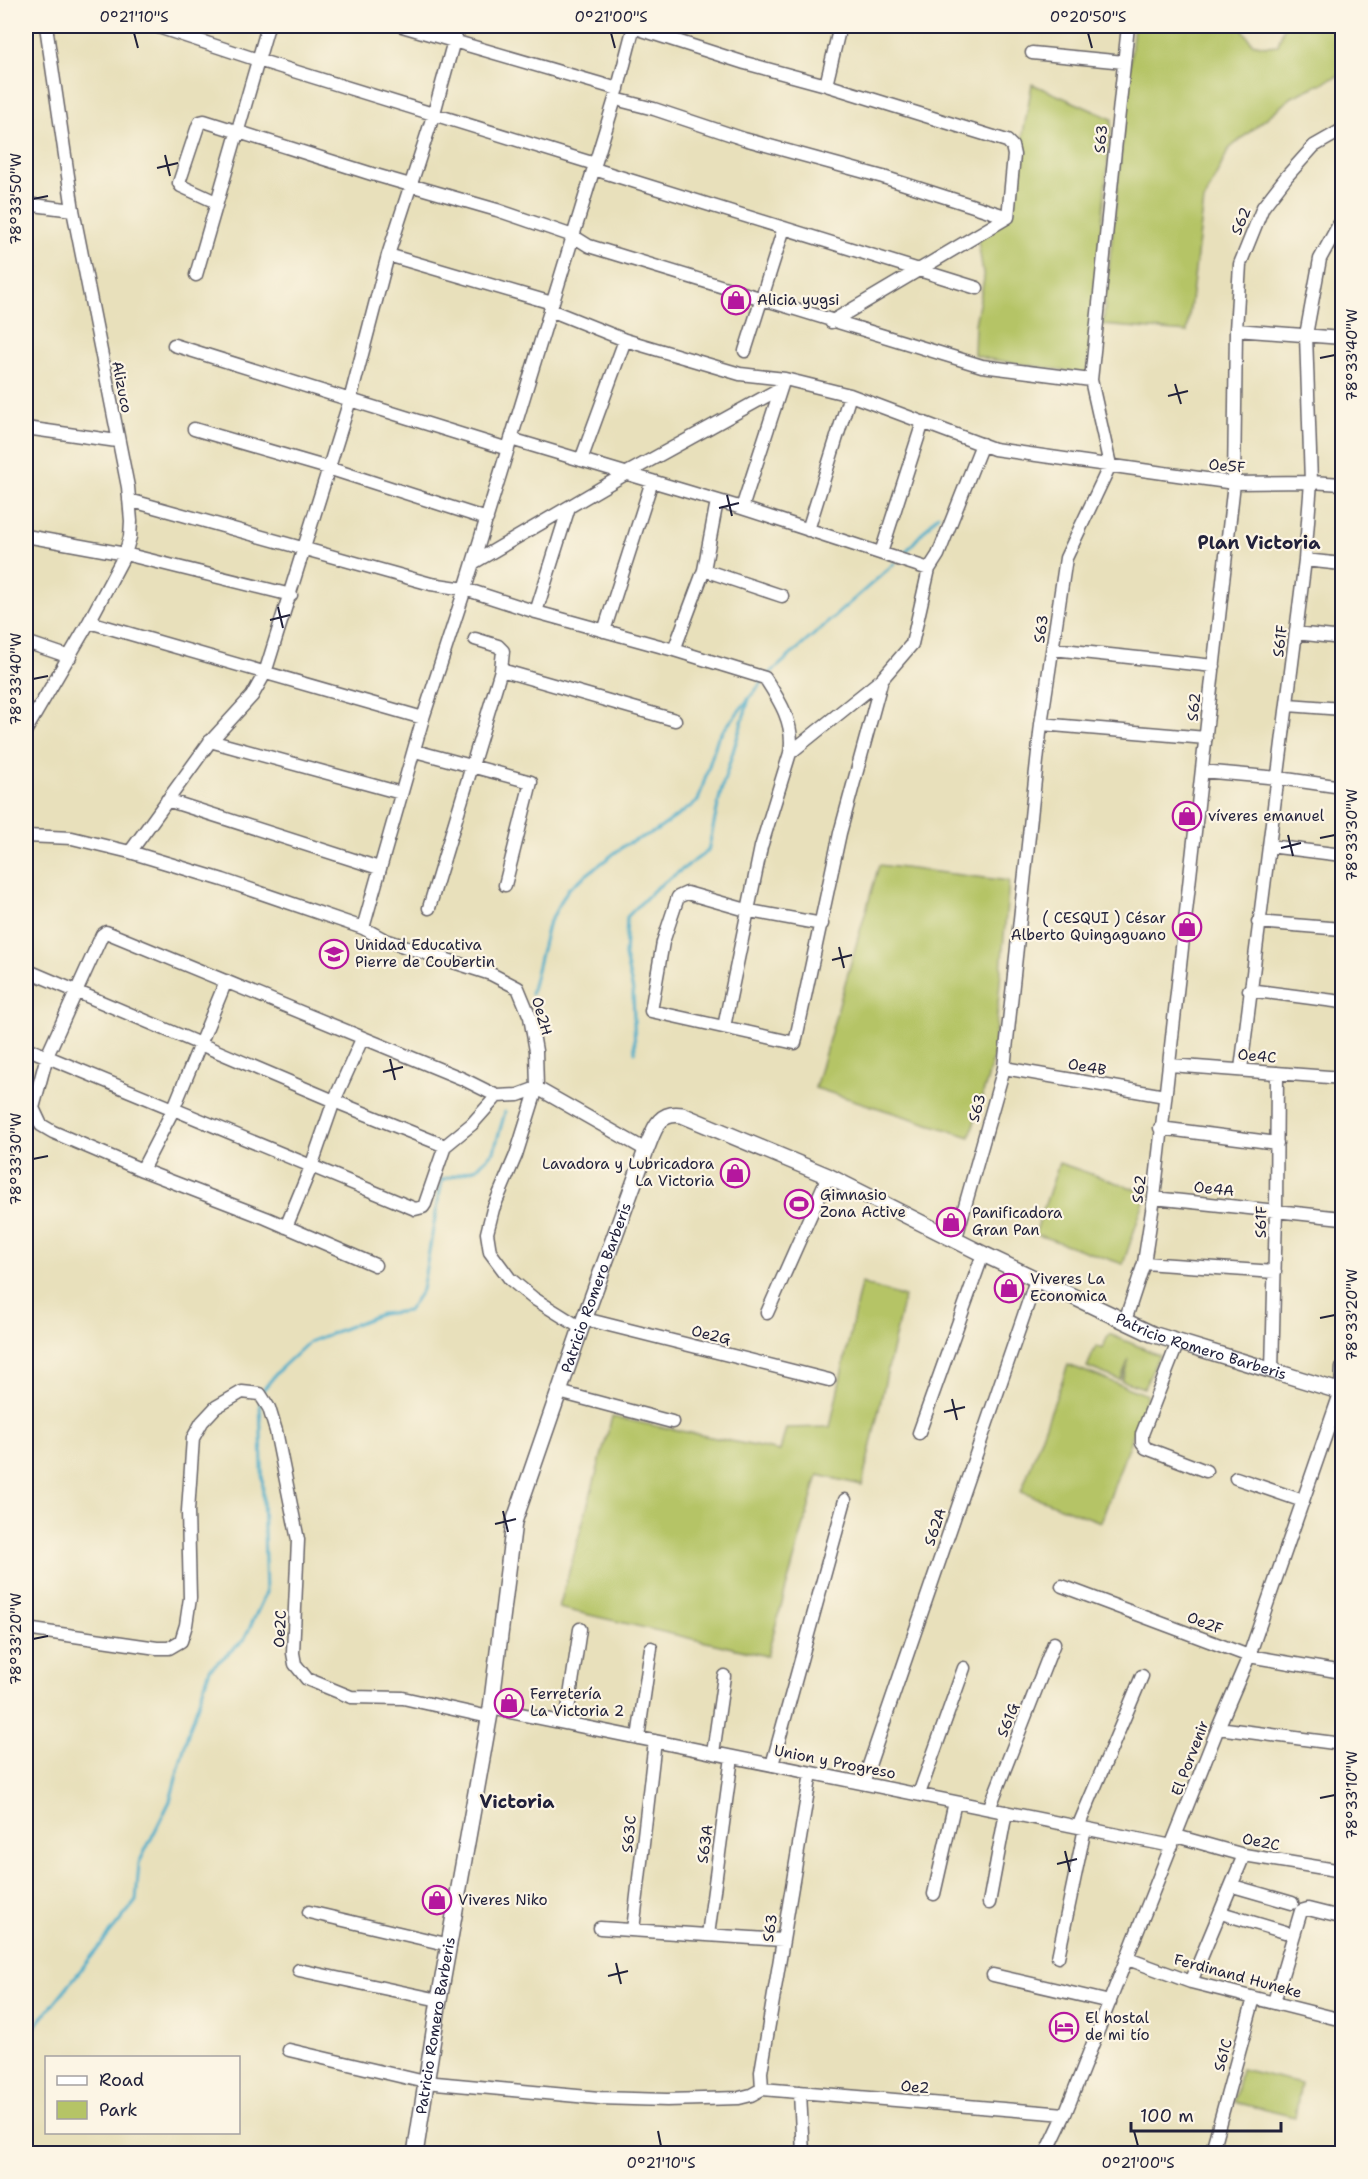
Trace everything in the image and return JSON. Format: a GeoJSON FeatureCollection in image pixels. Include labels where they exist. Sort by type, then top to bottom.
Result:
{"type":"FeatureCollection","features":[{"type":"Feature","properties":{"kind":"street","name":"Alizuco"},"geometry":{"type":"LineString","coordinates":[[26,730],[89,622],[125,554],[130,537],[128,487],[117,441],[73,210],[46,26]]}},
{"type":"Feature","properties":{"kind":"street"},"geometry":{"type":"LineString","coordinates":[[155,26],[434,113],[594,167],[977,288]]}},
{"type":"Feature","properties":{"kind":"street"},"geometry":{"type":"LineString","coordinates":[[196,275],[268,26]]}},
{"type":"Feature","properties":{"kind":"street"},"geometry":{"type":"LineString","coordinates":[[402,26],[454,40],[744,139],[883,177],[1008,217]]}},
{"type":"Feature","properties":{"kind":"street"},"geometry":{"type":"LineString","coordinates":[[130,852],[210,741],[252,696],[264,673],[291,595],[303,548],[350,400],[388,255],[412,185],[458,26]]}},
{"type":"Feature","properties":{"kind":"street"},"geometry":{"type":"LineString","coordinates":[[363,928],[423,718],[510,444],[594,167],[620,95],[633,26],[745,63],[826,85],[1006,141],[1012,146],[1014,155],[1008,217]]}},
{"type":"Feature","properties":{"kind":"street"},"geometry":{"type":"LineString","coordinates":[[826,85],[840,26]]}},
{"type":"Feature","properties":{"kind":"street","name":"S63"},"geometry":{"type":"LineString","coordinates":[[955,1241],[1004,1068],[1041,724],[1066,558],[1110,465],[1091,380],[1128,26]]}},
{"type":"Feature","properties":{"kind":"street"},"geometry":{"type":"LineString","coordinates":[[1032,53],[1124,62]]}},
{"type":"Feature","properties":{"kind":"street"},"geometry":{"type":"LineString","coordinates":[[216,202],[181,186],[180,179],[200,122],[204,121],[497,210],[573,236],[589,246],[831,322],[982,366],[1091,380]]}},
{"type":"Feature","properties":{"kind":"street","name":"S62"},"geometry":{"type":"LineString","coordinates":[[1125,1321],[1144,1263],[1154,1198],[1160,1128],[1170,1065],[1234,483],[1239,264],[1263,207],[1314,146],[1342,130]]}},
{"type":"Feature","properties":{"kind":"street"},"geometry":{"type":"LineString","coordinates":[[26,204],[73,210]]}},
{"type":"Feature","properties":{"kind":"street"},"geometry":{"type":"LineString","coordinates":[[831,322],[1008,217]]}},
{"type":"Feature","properties":{"kind":"street","name":"S61F"},"geometry":{"type":"LineString","coordinates":[[1241,1069],[1249,990],[1279,778],[1305,560],[1311,482],[1306,335],[1320,259],[1342,221]]}},
{"type":"Feature","properties":{"kind":"street"},"geometry":{"type":"LineString","coordinates":[[745,351],[784,228]]}},
{"type":"Feature","properties":{"kind":"street","name":"Oe5F"},"geometry":{"type":"LineString","coordinates":[[388,255],[551,306],[625,340],[740,374],[850,395],[994,449],[1234,483],[1342,484]]}},
{"type":"Feature","properties":{"kind":"street"},"geometry":{"type":"LineString","coordinates":[[1236,330],[1342,338]]}},
{"type":"Feature","properties":{"kind":"street"},"geometry":{"type":"LineString","coordinates":[[581,460],[625,340]]}},
{"type":"Feature","properties":{"kind":"street"},"geometry":{"type":"LineString","coordinates":[[174,345],[350,400],[627,473],[929,569]]}},
{"type":"Feature","properties":{"kind":"street"},"geometry":{"type":"LineString","coordinates":[[473,563],[783,383]]}},
{"type":"Feature","properties":{"kind":"street"},"geometry":{"type":"LineString","coordinates":[[742,508],[783,383]]}},
{"type":"Feature","properties":{"kind":"street"},"geometry":{"type":"LineString","coordinates":[[808,530],[850,395]]}},
{"type":"Feature","properties":{"kind":"street"},"geometry":{"type":"LineString","coordinates":[[882,553],[923,422]]}},
{"type":"Feature","properties":{"kind":"street"},"geometry":{"type":"LineString","coordinates":[[26,428],[117,441]]}},
{"type":"Feature","properties":{"kind":"street"},"geometry":{"type":"LineString","coordinates":[[194,429],[328,468],[486,519]]}},
{"type":"Feature","properties":{"kind":"street"},"geometry":{"type":"LineString","coordinates":[[790,753],[882,679],[912,644],[929,569],[938,555],[982,444]]}},
{"type":"Feature","properties":{"kind":"street"},"geometry":{"type":"LineString","coordinates":[[604,631],[652,481]]}},
{"type":"Feature","properties":{"kind":"street"},"geometry":{"type":"LineString","coordinates":[[129,500],[431,584],[465,589],[536,612],[765,678],[788,717],[792,745],[761,847],[750,911],[724,1028]]}},
{"type":"Feature","properties":{"kind":"street"},"geometry":{"type":"LineString","coordinates":[[674,650],[704,570],[717,501]]}},
{"type":"Feature","properties":{"kind":"street"},"geometry":{"type":"LineString","coordinates":[[536,612],[569,507]]}},
{"type":"Feature","properties":{"kind":"street"},"geometry":{"type":"LineString","coordinates":[[26,536],[125,554],[291,595]]}},
{"type":"Feature","properties":{"kind":"street"},"geometry":{"type":"LineString","coordinates":[[1305,560],[1342,564]]}},
{"type":"Feature","properties":{"kind":"street"},"geometry":{"type":"LineString","coordinates":[[704,570],[782,596]]}},
{"type":"Feature","properties":{"kind":"street"},"geometry":{"type":"LineString","coordinates":[[89,622],[423,718]]}},
{"type":"Feature","properties":{"kind":"street"},"geometry":{"type":"LineString","coordinates":[[1296,633],[1342,638]]}},
{"type":"Feature","properties":{"kind":"street"},"geometry":{"type":"LineString","coordinates":[[429,908],[501,670],[503,651],[498,646],[475,639]]}},
{"type":"Feature","properties":{"kind":"street"},"geometry":{"type":"LineString","coordinates":[[26,642],[70,657]]}},
{"type":"Feature","properties":{"kind":"street"},"geometry":{"type":"LineString","coordinates":[[1053,649],[1214,666]]}},
{"type":"Feature","properties":{"kind":"street"},"geometry":{"type":"LineString","coordinates":[[501,670],[675,720]]}},
{"type":"Feature","properties":{"kind":"street"},"geometry":{"type":"LineString","coordinates":[[822,924],[750,911],[687,893],[678,897],[663,942],[651,1011],[795,1043],[822,924],[840,833],[882,679]]}},
{"type":"Feature","properties":{"kind":"street"},"geometry":{"type":"LineString","coordinates":[[1288,705],[1342,709]]}},
{"type":"Feature","properties":{"kind":"street"},"geometry":{"type":"LineString","coordinates":[[1041,724],[1206,738]]}},
{"type":"Feature","properties":{"kind":"street"},"geometry":{"type":"LineString","coordinates":[[210,741],[401,793]]}},
{"type":"Feature","properties":{"kind":"street"},"geometry":{"type":"LineString","coordinates":[[415,751],[531,782],[505,885]]}},
{"type":"Feature","properties":{"kind":"street"},"geometry":{"type":"LineString","coordinates":[[1202,771],[1342,787]]}},
{"type":"Feature","properties":{"kind":"street"},"geometry":{"type":"LineString","coordinates":[[167,800],[379,868]]}},
{"type":"Feature","properties":{"kind":"street","name":"Oe2H"},"geometry":{"type":"LineString","coordinates":[[26,836],[72,838],[130,852],[223,880],[363,928],[386,940],[491,974],[518,988],[530,1017],[534,1039],[537,1088],[516,1155],[493,1209],[487,1233],[490,1252],[510,1279],[533,1298],[583,1323]]}},
{"type":"Feature","properties":{"kind":"street"},"geometry":{"type":"LineString","coordinates":[[1269,846],[1342,855]]}},
{"type":"Feature","properties":{"kind":"street"},"geometry":{"type":"LineString","coordinates":[[1258,922],[1342,930]]}},
{"type":"Feature","properties":{"kind":"street"},"geometry":{"type":"LineString","coordinates":[[375,1265],[142,1170],[41,1125],[33,1108],[46,1056],[102,935],[106,932],[463,1079],[497,1096],[518,1095],[537,1088],[646,1150]]}},
{"type":"Feature","properties":{"kind":"street"},"geometry":{"type":"LineString","coordinates":[[26,970],[445,1146]]}},
{"type":"Feature","properties":{"kind":"street"},"geometry":{"type":"LineString","coordinates":[[142,1170],[173,1110],[226,981]]}},
{"type":"Feature","properties":{"kind":"street"},"geometry":{"type":"LineString","coordinates":[[1249,990],[1342,1002]]}},
{"type":"Feature","properties":{"kind":"street"},"geometry":{"type":"LineString","coordinates":[[286,1227],[311,1167],[334,1101],[362,1039]]}},
{"type":"Feature","properties":{"kind":"street"},"geometry":{"type":"LineString","coordinates":[[26,1047],[415,1209],[425,1204],[445,1146],[472,1124],[497,1096]]}},
{"type":"Feature","properties":{"kind":"street","name":"Oe4C"},"geometry":{"type":"LineString","coordinates":[[1170,1065],[1342,1078]]}},
{"type":"Feature","properties":{"kind":"street","name":"Oe4B"},"geometry":{"type":"LineString","coordinates":[[1004,1068],[1164,1096]]}},
{"type":"Feature","properties":{"kind":"street","name":"S61F"},"geometry":{"type":"LineString","coordinates":[[1272,1371],[1277,1073]]}},
{"type":"Feature","properties":{"kind":"street","name":"Patricio Romero Barberis"},"geometry":{"type":"LineString","coordinates":[[415,2154],[425,2082],[490,1712],[514,1522],[646,1150],[662,1117],[676,1114],[828,1176],[955,1241],[1152,1334],[1342,1391]]}},
{"type":"Feature","properties":{"kind":"street"},"geometry":{"type":"LineString","coordinates":[[1160,1128],[1277,1143]]}},
{"type":"Feature","properties":{"kind":"street"},"geometry":{"type":"LineString","coordinates":[[767,1313],[828,1176]]}},
{"type":"Feature","properties":{"kind":"street","name":"Oe4A"},"geometry":{"type":"LineString","coordinates":[[1154,1198],[1342,1218]]}},
{"type":"Feature","properties":{"kind":"street"},"geometry":{"type":"LineString","coordinates":[[919,1433],[982,1254]]}},
{"type":"Feature","properties":{"kind":"street"},"geometry":{"type":"LineString","coordinates":[[1144,1263],[1275,1272]]}},
{"type":"Feature","properties":{"kind":"street","name":"S62A"},"geometry":{"type":"LineString","coordinates":[[863,1783],[1036,1280]]}},
{"type":"Feature","properties":{"kind":"street","name":"Oe2G"},"geometry":{"type":"LineString","coordinates":[[583,1323],[829,1380]]}},
{"type":"Feature","properties":{"kind":"street"},"geometry":{"type":"LineString","coordinates":[[1178,1342],[1142,1434],[1142,1443],[1146,1448],[1206,1471]]}},
{"type":"Feature","properties":{"kind":"street","name":"El Porvenir"},"geometry":{"type":"LineString","coordinates":[[1046,2154],[1065,2114],[1218,1728],[1249,1656],[1342,1391],[1342,1368]]}},
{"type":"Feature","properties":{"kind":"street","name":"Oe2C"},"geometry":{"type":"LineString","coordinates":[[26,1629],[157,1648],[169,1648],[181,1641],[190,1598],[188,1511],[193,1438],[202,1422],[216,1407],[242,1392],[260,1394],[269,1408],[276,1431],[298,1540],[292,1653],[300,1672],[307,1679],[323,1687],[351,1697],[402,1698],[490,1712]]}},
{"type":"Feature","properties":{"kind":"street"},"geometry":{"type":"LineString","coordinates":[[559,1392],[672,1422]]}},
{"type":"Feature","properties":{"kind":"street"},"geometry":{"type":"LineString","coordinates":[[1236,1478],[1303,1501]]}},
{"type":"Feature","properties":{"kind":"street"},"geometry":{"type":"LineString","coordinates":[[772,1765],[845,1500]]}},
{"type":"Feature","properties":{"kind":"street","name":"Oe2F"},"geometry":{"type":"LineString","coordinates":[[1062,1586],[1249,1656],[1342,1672]]}},
{"type":"Feature","properties":{"kind":"street"},"geometry":{"type":"LineString","coordinates":[[566,1723],[580,1629]]}},
{"type":"Feature","properties":{"kind":"street","name":"S61G"},"geometry":{"type":"LineString","coordinates":[[989,1809],[1054,1643]]}},
{"type":"Feature","properties":{"kind":"street"},"geometry":{"type":"LineString","coordinates":[[638,1738],[651,1648]]}},
{"type":"Feature","properties":{"kind":"street"},"geometry":{"type":"LineString","coordinates":[[919,1794],[964,1668]]}},
{"type":"Feature","properties":{"kind":"street"},"geometry":{"type":"LineString","coordinates":[[712,1753],[724,1676]]}},
{"type":"Feature","properties":{"kind":"street"},"geometry":{"type":"LineString","coordinates":[[1058,1957],[1082,1827],[1142,1676]]}},
{"type":"Feature","properties":{"kind":"street","name":"Union y Progreso"},"geometry":{"type":"LineString","coordinates":[[490,1712],[566,1723],[1082,1827],[1174,1841]]}},
{"type":"Feature","properties":{"kind":"street"},"geometry":{"type":"LineString","coordinates":[[1218,1728],[1342,1744]]}},
{"type":"Feature","properties":{"kind":"street","name":"S63C"},"geometry":{"type":"LineString","coordinates":[[633,1930],[654,1741]]}},
{"type":"Feature","properties":{"kind":"street","name":"S63A"},"geometry":{"type":"LineString","coordinates":[[708,1935],[732,1757]]}},
{"type":"Feature","properties":{"kind":"street","name":"S63"},"geometry":{"type":"LineString","coordinates":[[762,2089],[760,2072],[810,1773]]}},
{"type":"Feature","properties":{"kind":"street"},"geometry":{"type":"LineString","coordinates":[[934,1893],[955,1802]]}},
{"type":"Feature","properties":{"kind":"street"},"geometry":{"type":"LineString","coordinates":[[989,1903],[1006,1812]]}},
{"type":"Feature","properties":{"kind":"street","name":"Oe2C"},"geometry":{"type":"LineString","coordinates":[[1174,1841],[1342,1871]]}},
{"type":"Feature","properties":{"kind":"street"},"geometry":{"type":"LineString","coordinates":[[1191,1982],[1244,1855]]}},
{"type":"Feature","properties":{"kind":"street"},"geometry":{"type":"LineString","coordinates":[[1233,1886],[1292,1903]]}},
{"type":"Feature","properties":{"kind":"street"},"geometry":{"type":"LineString","coordinates":[[1274,2002],[1301,1911],[1308,1909],[1336,1916]]}},
{"type":"Feature","properties":{"kind":"street"},"geometry":{"type":"LineString","coordinates":[[309,1912],[450,1945]]}},
{"type":"Feature","properties":{"kind":"street"},"geometry":{"type":"LineString","coordinates":[[1221,1913],[1286,1932]]}},
{"type":"Feature","properties":{"kind":"street"},"geometry":{"type":"LineString","coordinates":[[600,1928],[783,1940]]}},
{"type":"Feature","properties":{"kind":"street","name":"Ferdinand Huneke"},"geometry":{"type":"LineString","coordinates":[[1128,1959],[1191,1982],[1342,2020]]}},
{"type":"Feature","properties":{"kind":"street"},"geometry":{"type":"LineString","coordinates":[[299,1970],[439,2000]]}},
{"type":"Feature","properties":{"kind":"street"},"geometry":{"type":"LineString","coordinates":[[993,1975],[1110,2002]]}},
{"type":"Feature","properties":{"kind":"street","name":"S61C"},"geometry":{"type":"LineString","coordinates":[[1212,2154],[1254,1998]]}},
{"type":"Feature","properties":{"kind":"street"},"geometry":{"type":"LineString","coordinates":[[289,2050],[425,2082],[599,2098],[667,2100],[739,2098],[762,2089]]}},
{"type":"Feature","properties":{"kind":"street","name":"Oe2"},"geometry":{"type":"LineString","coordinates":[[762,2089],[1065,2114]]}},
{"type":"Feature","properties":{"kind":"street"},"geometry":{"type":"LineString","coordinates":[[800,2092],[802,2154]]}},
{"type":"Feature","properties":{"kind":"green space"},"geometry":{"type":"Polygon","coordinates":[[[1134,26],[1241,26],[1252,43],[1266,46],[1278,45],[1284,26],[1342,26],[1342,74],[1292,97],[1229,149],[1204,201],[1187,332],[1103,325],[1134,26]]]}},
{"type":"Feature","properties":{"kind":"green space"},"geometry":{"type":"Polygon","coordinates":[[[1032,84],[1112,119],[1087,374],[974,355],[975,324],[984,279],[977,235],[1008,217],[1032,84]]]}},
{"type":"Feature","properties":{"kind":"green space"},"geometry":{"type":"Polygon","coordinates":[[[879,865],[1009,881],[993,1060],[970,1137],[815,1088],[879,865]]]}},
{"type":"Feature","properties":{"kind":"green space"},"geometry":{"type":"Polygon","coordinates":[[[1059,1163],[1147,1193],[1123,1264],[1035,1234],[1059,1163]]]}},
{"type":"Feature","properties":{"kind":"green space"},"geometry":{"type":"Polygon","coordinates":[[[861,1283],[904,1297],[862,1485],[818,1475],[767,1656],[559,1608],[612,1417],[780,1451],[786,1428],[830,1427],[861,1283]]]}},
{"type":"Feature","properties":{"kind":"green space"},"geometry":{"type":"Polygon","coordinates":[[[1109,1334],[1159,1355],[1144,1388],[1122,1381],[1129,1359],[1120,1380],[1087,1367],[1096,1346],[1102,1349],[1109,1334]]]}},
{"type":"Feature","properties":{"kind":"green space"},"geometry":{"type":"Polygon","coordinates":[[[1068,1365],[1147,1395],[1101,1522],[1021,1492],[1068,1365]]]}},
{"type":"Feature","properties":{"kind":"green space"},"geometry":{"type":"Polygon","coordinates":[[[1241,2069],[1301,2083],[1295,2117],[1234,2102],[1241,2069]]]}},
{"type":"Feature","properties":{"kind":"waterway"},"geometry":{"type":"LineString","coordinates":[[902,556],[938,515]]}},
{"type":"Feature","properties":{"kind":"waterway"},"geometry":{"type":"LineString","coordinates":[[767,676],[895,563]]}},
{"type":"Feature","properties":{"kind":"waterway"},"geometry":{"type":"LineString","coordinates":[[531,994],[548,925],[568,889],[625,845],[656,831],[698,801],[718,737],[763,681]]}},
{"type":"Feature","properties":{"kind":"waterway"},"geometry":{"type":"LineString","coordinates":[[635,1052],[633,991],[625,956],[627,917],[655,889],[708,851],[721,791],[749,699]]}},
{"type":"Feature","properties":{"kind":"waterway"},"geometry":{"type":"LineString","coordinates":[[263,1390],[280,1369],[309,1342],[381,1314],[408,1311],[422,1290],[442,1180],[477,1168],[494,1151],[505,1112]]}},
{"type":"Feature","properties":{"kind":"waterway"},"geometry":{"type":"LineString","coordinates":[[26,2038],[136,1901],[139,1863],[170,1801],[188,1733],[210,1669],[244,1640],[266,1593],[260,1402]]}},
{"type":"Feature","properties":{"kind":"place","name":"Alicia yugsi"},"geometry":{"type":"Point","coordinates":[736,300]}},
{"type":"Feature","properties":{"kind":"place","name":"víveres emanuel"},"geometry":{"type":"Point","coordinates":[1187,816]}},
{"type":"Feature","properties":{"kind":"place","name":"( CESQUI ) César Alberto Quingaguano"},"geometry":{"type":"Point","coordinates":[1187,927]}},
{"type":"Feature","properties":{"kind":"place","name":"Unidad Educativa Pierre de Coubertin"},"geometry":{"type":"Point","coordinates":[334,954]}},
{"type":"Feature","properties":{"kind":"place","name":"Lavadora y Lubricadora La Victoria"},"geometry":{"type":"Point","coordinates":[735,1173]}},
{"type":"Feature","properties":{"kind":"place","name":"Gimnasio Zona Active"},"geometry":{"type":"Point","coordinates":[799,1204]}},
{"type":"Feature","properties":{"kind":"place","name":"Panificadora Gran Pan"},"geometry":{"type":"Point","coordinates":[951,1222]}},
{"type":"Feature","properties":{"kind":"place","name":"Viveres La Economica"},"geometry":{"type":"Point","coordinates":[1009,1288]}},
{"type":"Feature","properties":{"kind":"place","name":"Ferretería La Victoria 2"},"geometry":{"type":"Point","coordinates":[509,1703]}},
{"type":"Feature","properties":{"kind":"place","name":"Viveres Niko"},"geometry":{"type":"Point","coordinates":[437,1900]}},
{"type":"Feature","properties":{"kind":"place","name":"El hostal de mi tío"},"geometry":{"type":"Point","coordinates":[1064,2027]}},
{"type":"Feature","properties":{"kind":"district","name":"Plan Victoria"},"geometry":{"type":"Point","coordinates":[1259,543]}},
{"type":"Feature","properties":{"kind":"district","name":"Victoria"},"geometry":{"type":"Point","coordinates":[517,1802]}}]}
